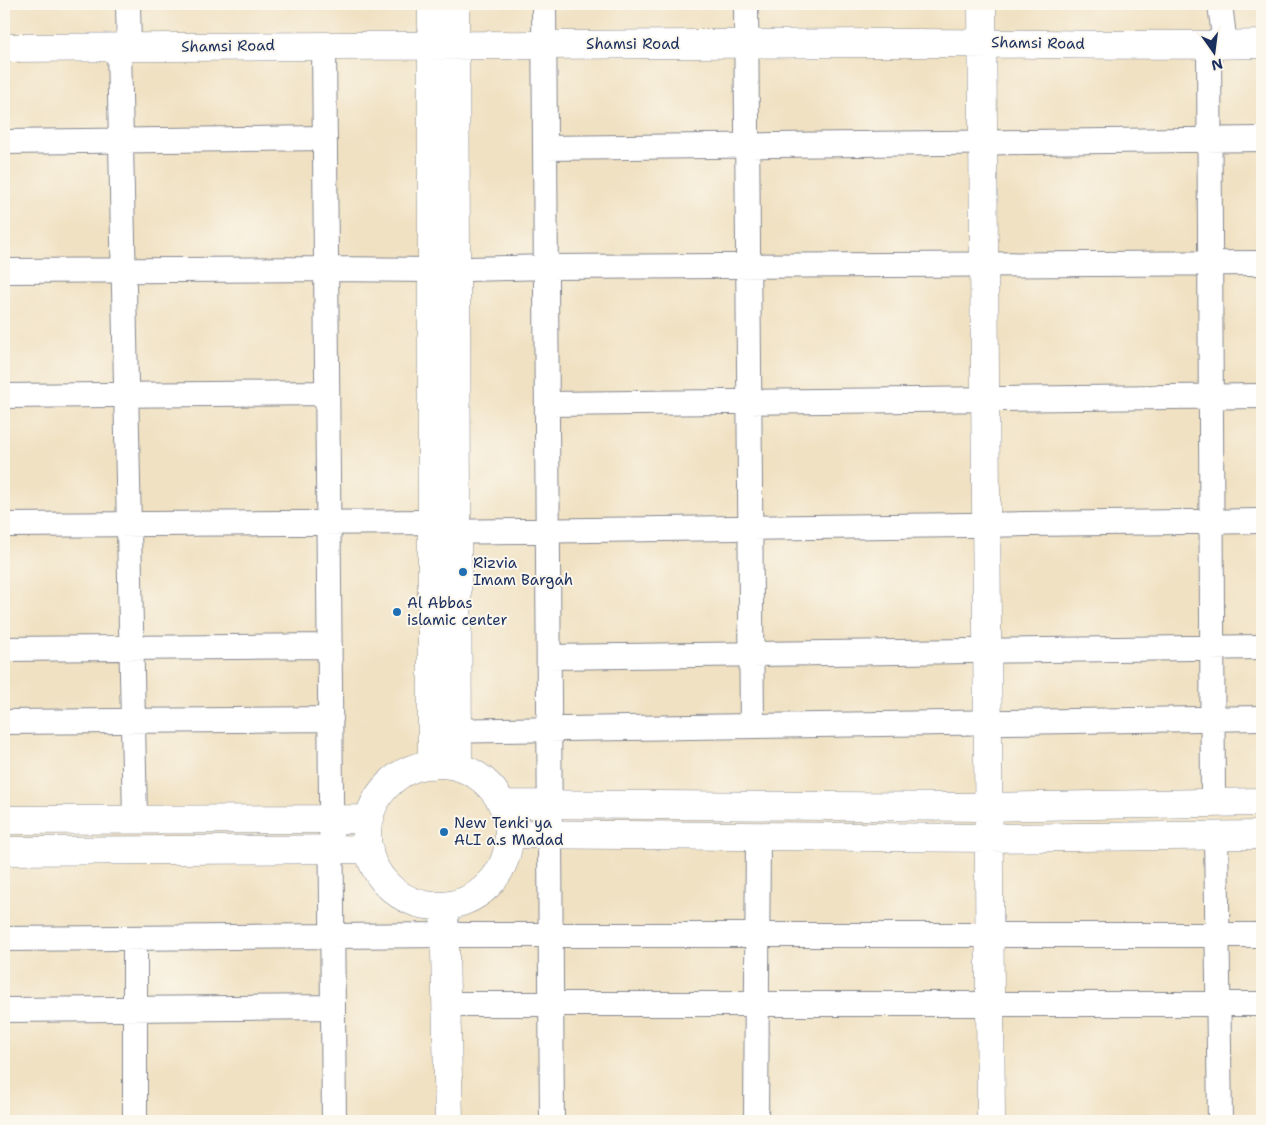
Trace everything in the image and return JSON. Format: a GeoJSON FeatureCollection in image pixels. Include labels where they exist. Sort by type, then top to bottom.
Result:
{"type":"FeatureCollection","features":[{"type":"Feature","properties":{"kind":"street"},"geometry":{"type":"LineString","coordinates":[[128,4],[124,47],[121,141],[135,819]]}},
{"type":"Feature","properties":{"kind":"street"},"geometry":{"type":"LineString","coordinates":[[432,4],[444,44]]}},
{"type":"Feature","properties":{"kind":"street"},"geometry":{"type":"LineString","coordinates":[[445,766],[441,529],[444,44],[454,4]]}},
{"type":"Feature","properties":{"kind":"street"},"geometry":{"type":"LineString","coordinates":[[544,4],[552,1121]]}},
{"type":"Feature","properties":{"kind":"street"},"geometry":{"type":"LineString","coordinates":[[746,4],[752,726]]}},
{"type":"Feature","properties":{"kind":"street"},"geometry":{"type":"LineString","coordinates":[[982,4],[991,1121]]}},
{"type":"Feature","properties":{"kind":"street"},"geometry":{"type":"LineString","coordinates":[[1213,803],[1210,141],[1220,4]]}},
{"type":"Feature","properties":{"kind":"street","name":"Shamsi Road"},"geometry":{"type":"LineString","coordinates":[[4,48],[982,42],[1262,44]]}},
{"type":"Feature","properties":{"kind":"street"},"geometry":{"type":"LineString","coordinates":[[324,45],[334,1121]]}},
{"type":"Feature","properties":{"kind":"street"},"geometry":{"type":"LineString","coordinates":[[4,142],[325,138]]}},
{"type":"Feature","properties":{"kind":"street"},"geometry":{"type":"LineString","coordinates":[[546,148],[1262,140]]}},
{"type":"Feature","properties":{"kind":"street"},"geometry":{"type":"LineString","coordinates":[[4,271],[444,270],[546,267],[1262,263]]}},
{"type":"Feature","properties":{"kind":"street"},"geometry":{"type":"LineString","coordinates":[[4,396],[327,393]]}},
{"type":"Feature","properties":{"kind":"street"},"geometry":{"type":"LineString","coordinates":[[547,404],[1262,396]]}},
{"type":"Feature","properties":{"kind":"street"},"geometry":{"type":"LineString","coordinates":[[4,526],[329,523],[548,532],[1262,521]]}},
{"type":"Feature","properties":{"kind":"street"},"geometry":{"type":"LineString","coordinates":[[4,649],[330,646]]}},
{"type":"Feature","properties":{"kind":"street"},"geometry":{"type":"LineString","coordinates":[[549,657],[1262,647]]}},
{"type":"Feature","properties":{"kind":"street"},"geometry":{"type":"LineString","coordinates":[[445,731],[1262,718]]}},
{"type":"Feature","properties":{"kind":"street"},"geometry":{"type":"LineString","coordinates":[[4,722],[330,719]]}},
{"type":"Feature","properties":{"kind":"street"},"geometry":{"type":"LineString","coordinates":[[427,765],[445,766],[472,772],[490,785],[503,804],[509,834],[508,852],[498,874],[481,892],[444,907],[411,900],[391,888],[377,870],[369,849],[367,832],[374,804],[387,786],[406,772],[427,765]]}},
{"type":"Feature","properties":{"kind":"street"},"geometry":{"type":"LineString","coordinates":[[503,804],[988,807],[1262,802]]}},
{"type":"Feature","properties":{"kind":"street"},"geometry":{"type":"LineString","coordinates":[[4,820],[370,819]]}},
{"type":"Feature","properties":{"kind":"street"},"geometry":{"type":"LineString","coordinates":[[509,834],[989,838],[1262,834]]}},
{"type":"Feature","properties":{"kind":"street"},"geometry":{"type":"LineString","coordinates":[[1216,834],[1220,1121]]}},
{"type":"Feature","properties":{"kind":"street"},"geometry":{"type":"LineString","coordinates":[[756,1121],[758,836]]}},
{"type":"Feature","properties":{"kind":"street"},"geometry":{"type":"LineString","coordinates":[[4,851],[369,849]]}},
{"type":"Feature","properties":{"kind":"street"},"geometry":{"type":"LineString","coordinates":[[444,907],[449,1121]]}},
{"type":"Feature","properties":{"kind":"street"},"geometry":{"type":"LineString","coordinates":[[4,939],[444,935],[1262,935]]}},
{"type":"Feature","properties":{"kind":"street"},"geometry":{"type":"LineString","coordinates":[[134,938],[135,1121]]}},
{"type":"Feature","properties":{"kind":"street"},"geometry":{"type":"LineString","coordinates":[[446,1004],[1262,1004]]}},
{"type":"Feature","properties":{"kind":"street"},"geometry":{"type":"LineString","coordinates":[[4,1010],[333,1007]]}},
{"type":"Feature","properties":{"kind":"place","name":"Rizvia Imam Bargah"},"geometry":{"type":"Point","coordinates":[463,572]}},
{"type":"Feature","properties":{"kind":"place","name":"Al Abbas islamic center"},"geometry":{"type":"Point","coordinates":[397,612]}},
{"type":"Feature","properties":{"kind":"place","name":"New Tenki ya ALI a.s Madad"},"geometry":{"type":"Point","coordinates":[444,832]}}]}
